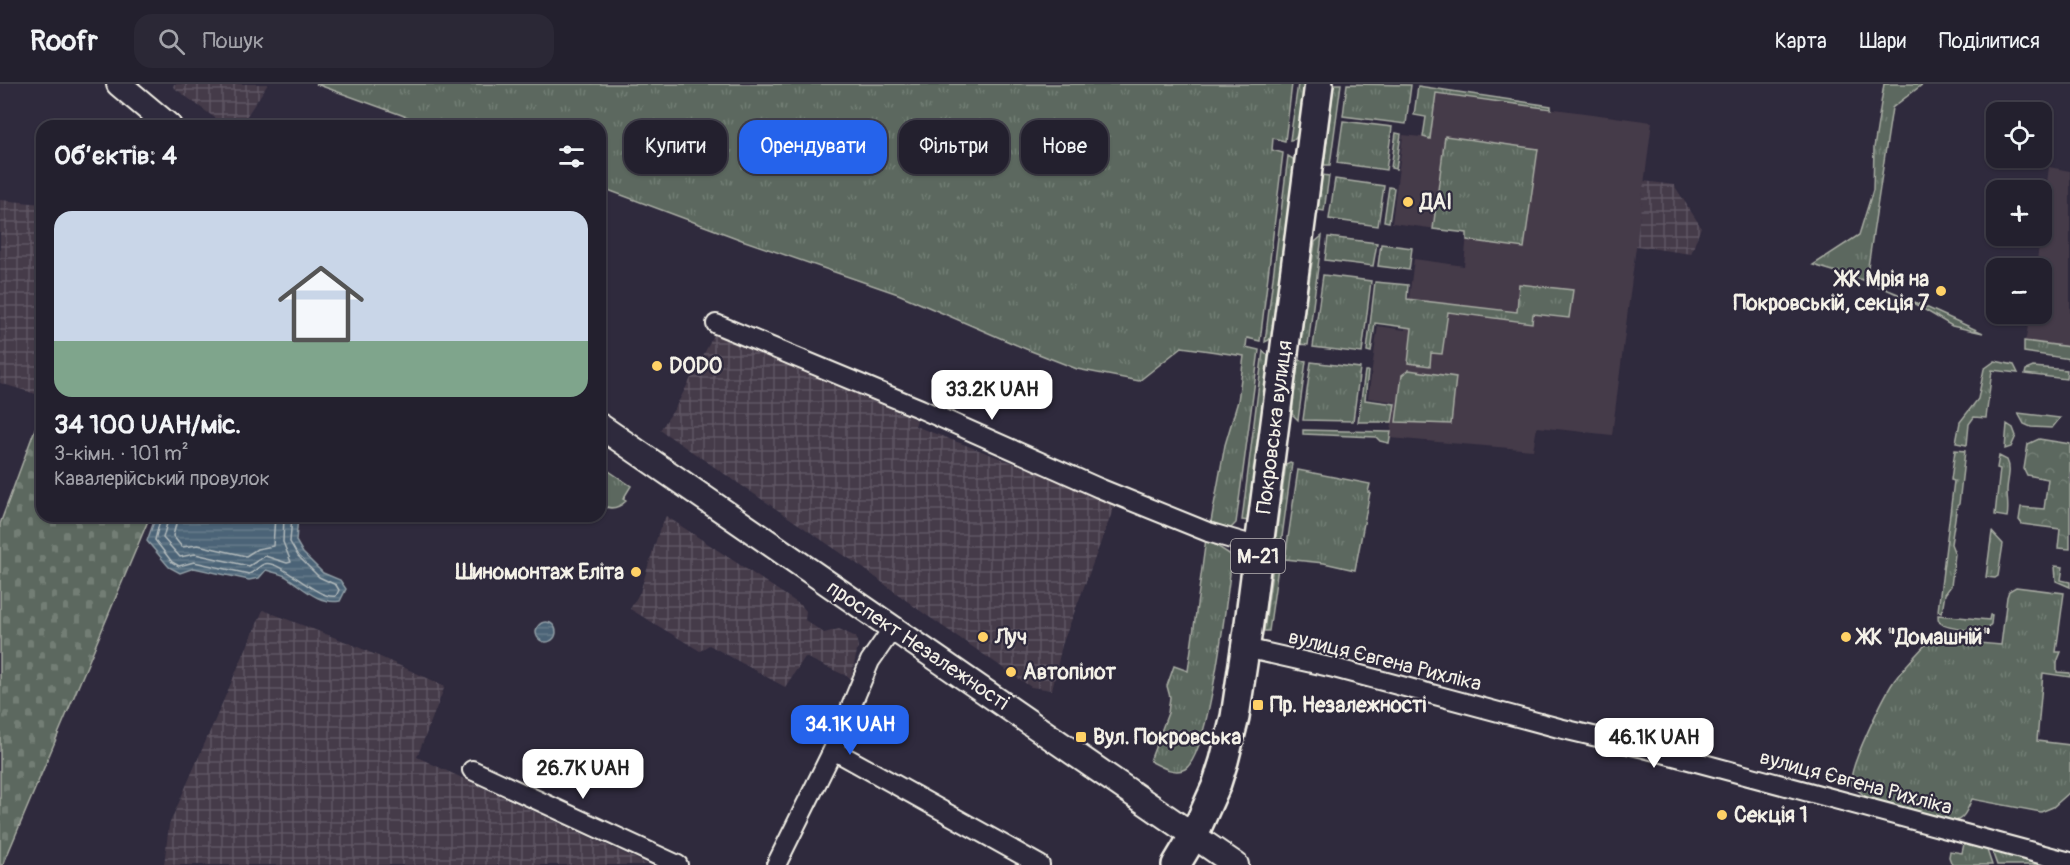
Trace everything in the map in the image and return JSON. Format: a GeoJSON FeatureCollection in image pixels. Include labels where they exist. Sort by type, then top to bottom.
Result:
{"type":"FeatureCollection","features":[{"type":"Feature","properties":{"kind":"highway","name":"Покровська вулиця"},"geometry":{"type":"LineString","coordinates":[[1176,865],[1206,811],[1224,761],[1235,717],[1319,84]]}},
{"type":"Feature","properties":{"kind":"main road"},"geometry":{"type":"LineString","coordinates":[[119,84],[162,120]]}},
{"type":"Feature","properties":{"kind":"main road","name":"проспект Незалежності"},"geometry":{"type":"LineString","coordinates":[[606,430],[1236,865]]}},
{"type":"Feature","properties":{"kind":"street"},"geometry":{"type":"LineString","coordinates":[[716,324],[921,409],[1099,488],[1208,532],[1259,548]]}},
{"type":"Feature","properties":{"kind":"street"},"geometry":{"type":"LineString","coordinates":[[776,865],[833,750],[870,661],[893,628]]}},
{"type":"Feature","properties":{"kind":"street","name":"вулиця Євгена Рихліка"},"geometry":{"type":"LineString","coordinates":[[1245,648],[1334,668],[1644,748],[2070,862]]}},
{"type":"Feature","properties":{"kind":"street"},"geometry":{"type":"LineString","coordinates":[[833,750],[1040,865]]}},
{"type":"Feature","properties":{"kind":"street"},"geometry":{"type":"LineString","coordinates":[[472,770],[678,865]]}},
{"type":"Feature","properties":{"kind":"shaded area"},"geometry":{"type":"Polygon","coordinates":[[[174,84],[268,84],[244,120],[218,120],[173,87],[174,84]]]}},
{"type":"Feature","properties":{"kind":"shaded area"},"geometry":{"type":"Polygon","coordinates":[[[1436,93],[1652,122],[1612,435],[1537,427],[1533,450],[1390,438],[1395,402],[1368,398],[1378,326],[1405,330],[1414,259],[1464,266],[1467,233],[1392,223],[1403,135],[1430,138],[1436,93]]]}},
{"type":"Feature","properties":{"kind":"shaded area"},"geometry":{"type":"Polygon","coordinates":[[[2049,168],[2070,171],[2070,347],[2024,341],[2028,324],[2052,324],[2052,258],[2037,258],[2039,246],[2052,246],[2052,180],[2047,180],[2049,168]]]}},
{"type":"Feature","properties":{"kind":"shaded area"},"geometry":{"type":"Polygon","coordinates":[[[1644,181],[1674,185],[1701,227],[1691,254],[1636,246],[1644,181]]]}},
{"type":"Feature","properties":{"kind":"shaded area"},"geometry":{"type":"Polygon","coordinates":[[[0,200],[36,203],[36,394],[0,383],[0,200]]]}},
{"type":"Feature","properties":{"kind":"shaded area"},"geometry":{"type":"Polygon","coordinates":[[[715,333],[917,420],[915,426],[1116,502],[1062,645],[1052,690],[1031,687],[919,610],[863,568],[660,430],[675,408],[715,333]]]}},
{"type":"Feature","properties":{"kind":"shaded area"},"geometry":{"type":"Polygon","coordinates":[[[666,516],[802,606],[806,611],[805,620],[824,633],[839,629],[856,637],[858,647],[851,678],[805,657],[785,687],[709,645],[700,651],[630,609],[640,592],[666,516]]]}},
{"type":"Feature","properties":{"kind":"shaded area"},"geometry":{"type":"Polygon","coordinates":[[[263,610],[349,643],[445,686],[417,757],[649,865],[164,865],[169,825],[263,610]]]}},
{"type":"Feature","properties":{"kind":"green space"},"geometry":{"type":"Polygon","coordinates":[[[316,84],[1292,84],[1285,141],[1273,138],[1272,150],[1283,153],[1260,341],[1247,338],[1246,347],[1259,350],[1236,523],[1230,529],[1210,527],[1225,445],[1238,401],[1244,356],[1182,347],[1139,381],[1077,369],[898,294],[742,240],[606,189],[606,120],[415,120],[316,84]]]}},
{"type":"Feature","properties":{"kind":"green space"},"geometry":{"type":"Polygon","coordinates":[[[1298,84],[1304,84],[1298,133],[1295,139],[1290,140],[1298,84]]]}},
{"type":"Feature","properties":{"kind":"green space"},"geometry":{"type":"Polygon","coordinates":[[[1334,84],[1341,84],[1330,165],[1324,165],[1334,84]]]}},
{"type":"Feature","properties":{"kind":"green space"},"geometry":{"type":"Polygon","coordinates":[[[1347,84],[1411,85],[1406,124],[1343,116],[1347,84]]]}},
{"type":"Feature","properties":{"kind":"green space"},"geometry":{"type":"Polygon","coordinates":[[[1884,84],[1923,84],[1892,108],[1866,280],[1889,290],[1813,265],[1859,235],[1873,190],[1874,148],[1884,84]]]}},
{"type":"Feature","properties":{"kind":"green space"},"geometry":{"type":"Polygon","coordinates":[[[1418,86],[1551,106],[1551,109],[1436,93],[1430,139],[1423,137],[1426,117],[1414,115],[1418,86]]]}},
{"type":"Feature","properties":{"kind":"green space"},"geometry":{"type":"Polygon","coordinates":[[[1343,121],[1392,127],[1386,170],[1337,163],[1343,121]]]}},
{"type":"Feature","properties":{"kind":"green space"},"geometry":{"type":"Polygon","coordinates":[[[1396,133],[1401,134],[1396,169],[1391,168],[1396,133]]]}},
{"type":"Feature","properties":{"kind":"green space"},"geometry":{"type":"Polygon","coordinates":[[[1445,136],[1538,149],[1524,248],[1467,240],[1467,233],[1433,229],[1445,136]]]}},
{"type":"Feature","properties":{"kind":"green space"},"geometry":{"type":"Polygon","coordinates":[[[1288,156],[1293,159],[1294,166],[1273,332],[1269,340],[1265,342],[1288,156]]]}},
{"type":"Feature","properties":{"kind":"green space"},"geometry":{"type":"Polygon","coordinates":[[[1322,175],[1329,176],[1324,211],[1318,210],[1322,175]]]}},
{"type":"Feature","properties":{"kind":"green space"},"geometry":{"type":"Polygon","coordinates":[[[1335,179],[1384,186],[1378,226],[1329,219],[1335,179]]]}},
{"type":"Feature","properties":{"kind":"green space"},"geometry":{"type":"Polygon","coordinates":[[[1389,187],[1394,188],[1389,222],[1384,221],[1389,187]]]}},
{"type":"Feature","properties":{"kind":"green space"},"geometry":{"type":"Polygon","coordinates":[[[1322,236],[1308,345],[1300,344],[1315,242],[1322,236]]]}},
{"type":"Feature","properties":{"kind":"green space"},"geometry":{"type":"Polygon","coordinates":[[[1328,237],[1377,243],[1373,266],[1325,260],[1328,237]]]}},
{"type":"Feature","properties":{"kind":"green space"},"geometry":{"type":"Polygon","coordinates":[[[1381,244],[1412,248],[1409,270],[1378,266],[1381,244]]]}},
{"type":"Feature","properties":{"kind":"green space"},"geometry":{"type":"Polygon","coordinates":[[[1323,275],[1371,281],[1362,353],[1313,347],[1323,275]]]}},
{"type":"Feature","properties":{"kind":"green space"},"geometry":{"type":"Polygon","coordinates":[[[1375,282],[1408,285],[1407,299],[1517,312],[1519,284],[1573,290],[1569,318],[1533,314],[1532,323],[1448,312],[1442,354],[1431,353],[1430,366],[1408,363],[1412,328],[1375,323],[1371,352],[1367,351],[1375,282]]]}},
{"type":"Feature","properties":{"kind":"green space"},"geometry":{"type":"Polygon","coordinates":[[[1902,296],[1983,333],[1952,326],[1902,296]]]}},
{"type":"Feature","properties":{"kind":"green space"},"geometry":{"type":"Polygon","coordinates":[[[2024,341],[2070,347],[2070,359],[2024,352],[2024,341]]]}},
{"type":"Feature","properties":{"kind":"green space"},"geometry":{"type":"Polygon","coordinates":[[[1263,351],[1268,355],[1269,361],[1249,521],[1242,520],[1263,351]]]}},
{"type":"Feature","properties":{"kind":"green space"},"geometry":{"type":"Polygon","coordinates":[[[1298,360],[1306,361],[1298,420],[1292,414],[1298,360]]]}},
{"type":"Feature","properties":{"kind":"green space"},"geometry":{"type":"Polygon","coordinates":[[[1995,361],[2014,365],[2018,373],[1992,370],[1986,418],[1974,417],[1969,424],[1967,445],[1956,443],[1960,422],[1978,399],[1984,369],[1995,361]]]}},
{"type":"Feature","properties":{"kind":"green space"},"geometry":{"type":"Polygon","coordinates":[[[1311,362],[1360,368],[1353,421],[1303,420],[1311,362]]]}},
{"type":"Feature","properties":{"kind":"green space"},"geometry":{"type":"Polygon","coordinates":[[[2033,367],[2067,370],[2066,379],[2025,374],[2026,370],[2033,367]]]}},
{"type":"Feature","properties":{"kind":"green space"},"geometry":{"type":"Polygon","coordinates":[[[1409,370],[1456,377],[1451,424],[1396,422],[1402,375],[1409,370]]]}},
{"type":"Feature","properties":{"kind":"green space"},"geometry":{"type":"Polygon","coordinates":[[[1365,371],[1368,371],[1365,400],[1395,404],[1392,422],[1358,422],[1365,371]]]}},
{"type":"Feature","properties":{"kind":"green space"},"geometry":{"type":"Polygon","coordinates":[[[2018,413],[2060,418],[2052,428],[2031,427],[2024,424],[2018,413]]]}},
{"type":"Feature","properties":{"kind":"green space"},"geometry":{"type":"Polygon","coordinates":[[[2007,424],[2013,428],[2016,436],[2011,447],[2005,449],[2007,424]]]}},
{"type":"Feature","properties":{"kind":"green space"},"geometry":{"type":"Polygon","coordinates":[[[36,426],[36,522],[147,522],[3,865],[0,865],[0,524],[36,426]]]}},
{"type":"Feature","properties":{"kind":"green space"},"geometry":{"type":"Polygon","coordinates":[[[1303,430],[1391,432],[1389,443],[1380,441],[1376,437],[1303,434],[1303,430]]]}},
{"type":"Feature","properties":{"kind":"green space"},"geometry":{"type":"Polygon","coordinates":[[[2039,439],[2070,444],[2070,549],[2058,548],[2060,529],[2022,524],[2019,520],[2021,507],[2044,509],[2048,479],[2027,475],[2024,469],[2028,444],[2039,439]]]}},
{"type":"Feature","properties":{"kind":"green space"},"geometry":{"type":"Polygon","coordinates":[[[1955,450],[1965,451],[1959,504],[1951,544],[1955,554],[1951,586],[1945,594],[1942,612],[1938,611],[1954,481],[1951,480],[1955,450]]]}},
{"type":"Feature","properties":{"kind":"green space"},"geometry":{"type":"Polygon","coordinates":[[[1999,456],[2007,460],[2009,468],[2007,517],[1995,515],[2000,469],[1997,468],[1999,456]]]}},
{"type":"Feature","properties":{"kind":"green space"},"geometry":{"type":"Polygon","coordinates":[[[1292,463],[1279,559],[1273,558],[1286,464],[1292,463]]]}},
{"type":"Feature","properties":{"kind":"green space"},"geometry":{"type":"Polygon","coordinates":[[[606,469],[631,486],[623,499],[626,501],[620,506],[607,508],[606,469]]]}},
{"type":"Feature","properties":{"kind":"green space"},"geometry":{"type":"Polygon","coordinates":[[[1298,470],[1370,484],[1355,570],[1324,563],[1285,559],[1298,470]]]}},
{"type":"Feature","properties":{"kind":"green space"},"geometry":{"type":"Polygon","coordinates":[[[1992,532],[2003,544],[1998,576],[1995,578],[1986,577],[1992,532]]]}},
{"type":"Feature","properties":{"kind":"green space"},"geometry":{"type":"Polygon","coordinates":[[[1206,539],[1231,555],[1232,559],[1210,705],[1194,757],[1185,769],[1176,771],[1150,761],[1168,713],[1170,697],[1167,686],[1174,666],[1188,671],[1206,539]]]}},
{"type":"Feature","properties":{"kind":"green space"},"geometry":{"type":"Polygon","coordinates":[[[1273,566],[1278,567],[1269,631],[1264,631],[1273,566]]]}},
{"type":"Feature","properties":{"kind":"green space"},"geometry":{"type":"Polygon","coordinates":[[[2055,566],[2063,567],[2061,580],[2070,582],[2070,587],[2056,581],[2055,566]]]}},
{"type":"Feature","properties":{"kind":"green space"},"geometry":{"type":"Polygon","coordinates":[[[2016,587],[2064,593],[2056,652],[2061,652],[2057,662],[2057,672],[2070,673],[2070,677],[2043,673],[2037,741],[2070,745],[2070,792],[2053,807],[2041,812],[1972,799],[1961,818],[1948,822],[1912,814],[1868,799],[1851,784],[1852,776],[1868,732],[1894,681],[1933,639],[2001,645],[2007,597],[2009,591],[2016,587]]]}},
{"type":"Feature","properties":{"kind":"green space"},"geometry":{"type":"Polygon","coordinates":[[[1938,615],[1989,620],[1992,615],[1991,624],[1987,629],[1977,630],[1945,626],[1939,621],[1938,615]]]}},
{"type":"Feature","properties":{"kind":"green space"},"geometry":{"type":"Polygon","coordinates":[[[1964,844],[1987,850],[1992,865],[1952,865],[1949,857],[1950,851],[1962,853],[1964,844]]]}},
{"type":"Feature","properties":{"kind":"green space"},"geometry":{"type":"Polygon","coordinates":[[[1992,851],[2046,865],[1997,865],[1992,851]]]}},
{"type":"Feature","properties":{"kind":"water"},"geometry":{"type":"Polygon","coordinates":[[[154,522],[298,522],[296,541],[303,553],[323,573],[340,580],[346,589],[340,601],[332,602],[318,598],[285,576],[266,570],[259,578],[249,580],[194,568],[180,573],[169,567],[147,541],[154,522]]]}},
{"type":"Feature","properties":{"kind":"water"},"geometry":{"type":"Polygon","coordinates":[[[546,622],[553,625],[556,632],[553,639],[546,642],[539,639],[536,632],[539,625],[546,622]]]}},
{"type":"Feature","properties":{"kind":"place","name":"ДАІ"},"geometry":{"type":"Point","coordinates":[1408,202]}},
{"type":"Feature","properties":{"kind":"place","name":"ЖК Мрія на Покровській, секція 7"},"geometry":{"type":"Point","coordinates":[1941,291]}},
{"type":"Feature","properties":{"kind":"place","name":"DODO"},"geometry":{"type":"Point","coordinates":[657,366]}},
{"type":"Feature","properties":{"kind":"place","name":"Шиномонтаж Еліта"},"geometry":{"type":"Point","coordinates":[636,572]}},
{"type":"Feature","properties":{"kind":"place","name":"Луч"},"geometry":{"type":"Point","coordinates":[983,637]}},
{"type":"Feature","properties":{"kind":"place","name":"ЖК \"Домашній\""},"geometry":{"type":"Point","coordinates":[1846,637]}},
{"type":"Feature","properties":{"kind":"place","name":"Автопілот"},"geometry":{"type":"Point","coordinates":[1011,672]}},
{"type":"Feature","properties":{"kind":"place","name":"Пр. Незалежності"},"geometry":{"type":"Point","coordinates":[1258,705]}},
{"type":"Feature","properties":{"kind":"place","name":"Вул. Покровська"},"geometry":{"type":"Point","coordinates":[1081,737]}},
{"type":"Feature","properties":{"kind":"place","name":"Секція 1"},"geometry":{"type":"Point","coordinates":[1722,815]}}]}
